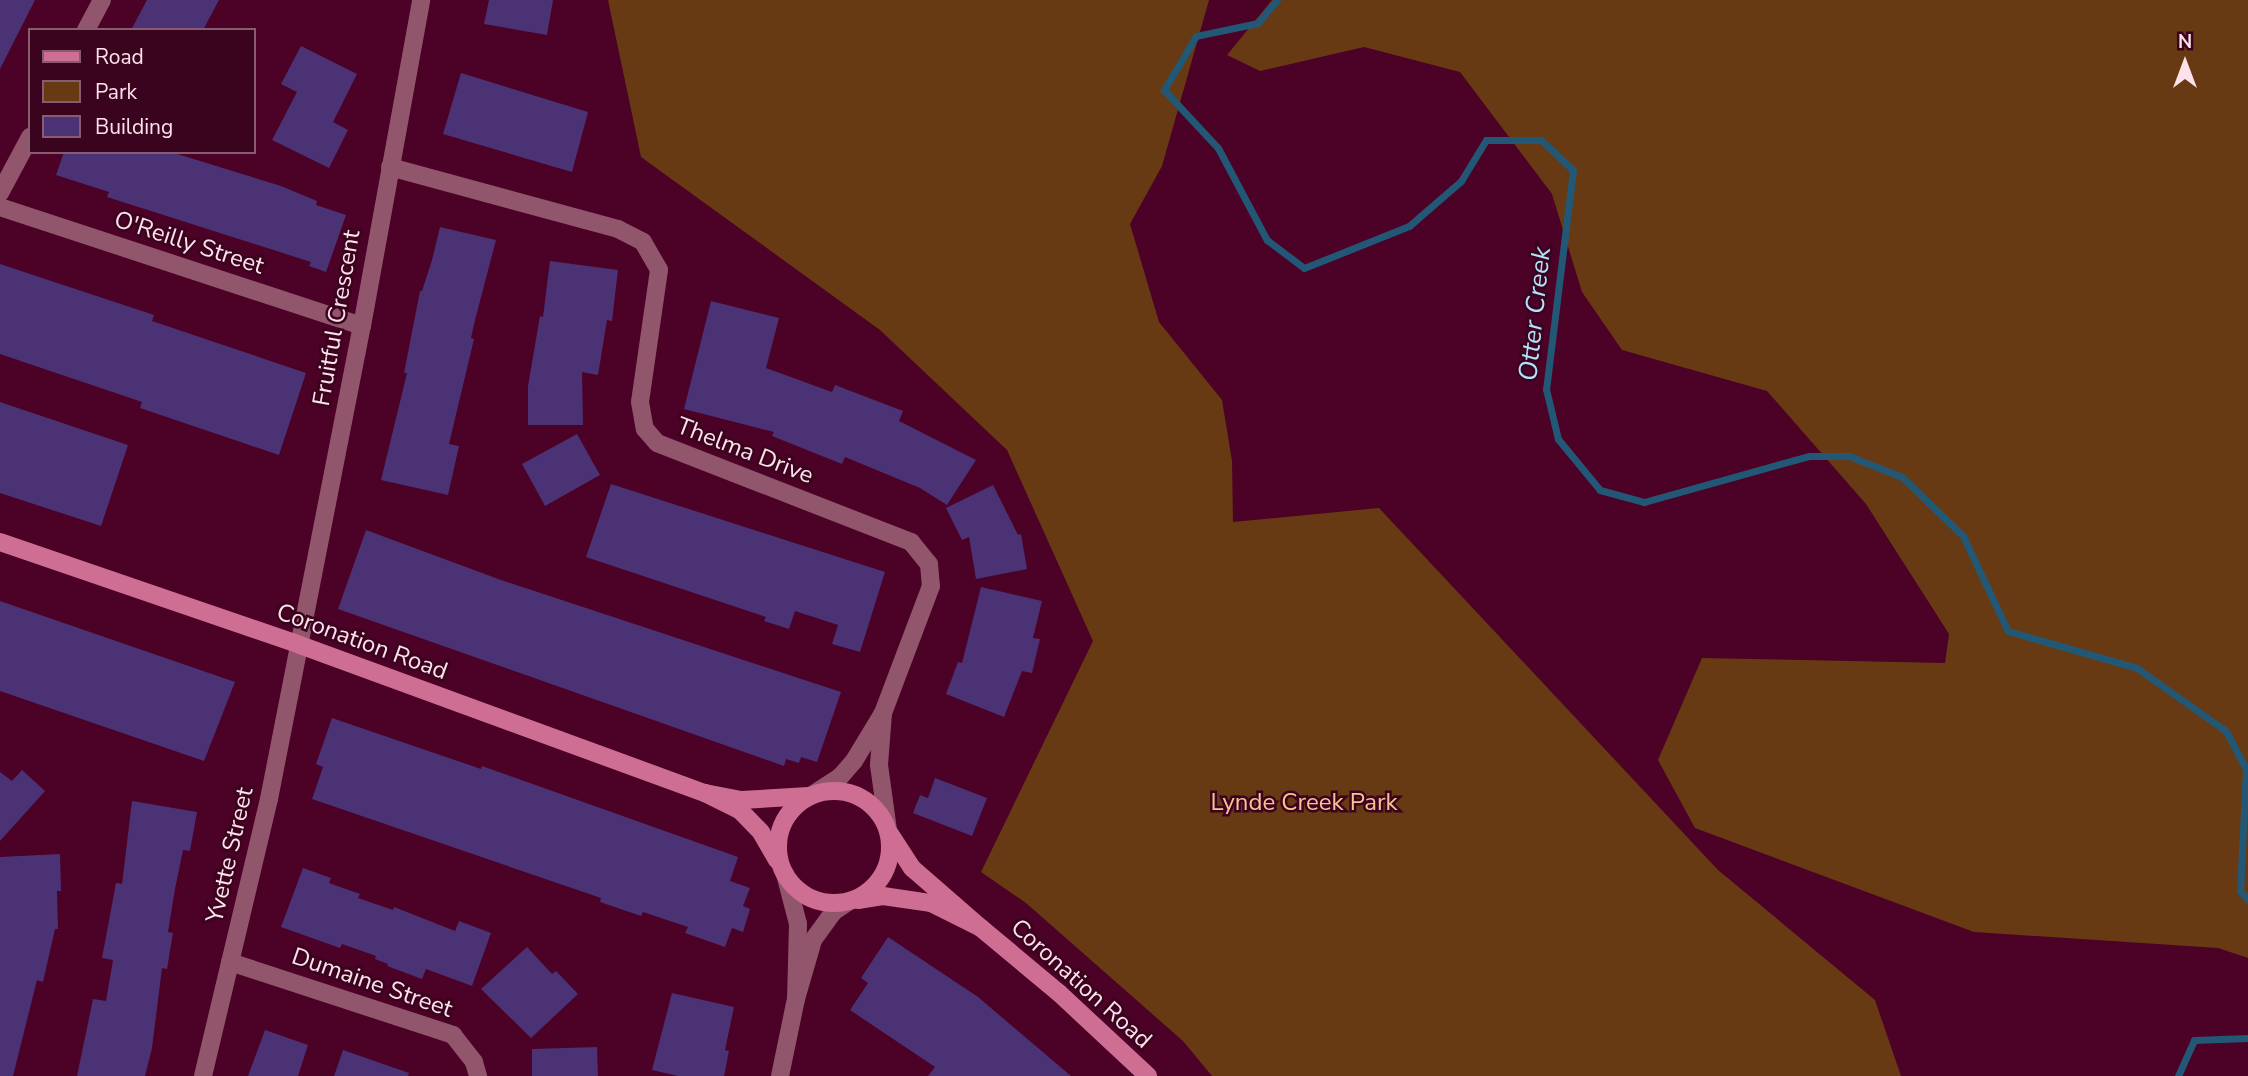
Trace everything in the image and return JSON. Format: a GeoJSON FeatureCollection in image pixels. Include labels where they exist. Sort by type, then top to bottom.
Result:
{"type":"FeatureCollection","features":[{"type":"Feature","properties":{"kind":"street"},"geometry":{"type":"LineString","coordinates":[[87,28],[102,0]]}},
{"type":"Feature","properties":{"kind":"street","name":"Fruitful Crescent"},"geometry":{"type":"LineString","coordinates":[[300,645],[362,326],[421,0]]}},
{"type":"Feature","properties":{"kind":"street"},"geometry":{"type":"LineString","coordinates":[[0,193],[28,141]]}},
{"type":"Feature","properties":{"kind":"street","name":"Thelma Drive"},"geometry":{"type":"LineString","coordinates":[[390,167],[618,229],[643,242],[659,270],[640,402],[645,429],[656,443],[911,542],[929,564],[931,586],[883,713]]}},
{"type":"Feature","properties":{"kind":"street","name":"O'Reilly Street"},"geometry":{"type":"LineString","coordinates":[[0,208],[362,326]]}},
{"type":"Feature","properties":{"kind":"street","name":"Coronation Road"},"geometry":{"type":"LineString","coordinates":[[0,542],[300,645],[705,793],[741,811],[761,832],[785,874]]}},
{"type":"Feature","properties":{"kind":"street","name":"Yvette Street"},"geometry":{"type":"LineString","coordinates":[[203,1076],[269,799],[300,645]]}},
{"type":"Feature","properties":{"kind":"street"},"geometry":{"type":"LineString","coordinates":[[796,999],[798,924],[779,856],[779,838],[785,820],[797,806],[840,777],[854,761],[883,713]]}},
{"type":"Feature","properties":{"kind":"street"},"geometry":{"type":"LineString","coordinates":[[780,1076],[796,999],[818,932],[833,912],[878,883],[887,866],[891,848],[879,765],[883,713]]}},
{"type":"Feature","properties":{"kind":"street"},"geometry":{"type":"LineString","coordinates":[[813,795],[831,791],[849,793],[866,801],[880,814],[888,830]]}},
{"type":"Feature","properties":{"kind":"street","name":"Coronation Road"},"geometry":{"type":"LineString","coordinates":[[705,793],[742,800],[813,795]]}},
{"type":"Feature","properties":{"kind":"street","name":"Coronation Road"},"geometry":{"type":"LineString","coordinates":[[888,830],[912,868],[1059,993],[1148,1076]]}},
{"type":"Feature","properties":{"kind":"street"},"geometry":{"type":"LineString","coordinates":[[785,874],[796,888],[812,898],[829,903],[848,902]]}},
{"type":"Feature","properties":{"kind":"street","name":"Coronation Road"},"geometry":{"type":"LineString","coordinates":[[848,902],[883,896],[906,897],[931,903],[981,928]]}},
{"type":"Feature","properties":{"kind":"street","name":"Dumaine Street"},"geometry":{"type":"LineString","coordinates":[[230,962],[453,1035],[474,1062],[478,1076]]}},
{"type":"Feature","properties":{"kind":"green space","name":"Lynde Creek Park"},"geometry":{"type":"Polygon","coordinates":[[[608,0],[1209,0],[1162,166],[1130,224],[1159,322],[1222,400],[1232,461],[1233,522],[1379,508],[1718,870],[1875,1000],[1901,1076],[1212,1076],[1183,1041],[1026,903],[981,872],[1093,641],[1007,450],[880,330],[641,157],[608,0]]]}},
{"type":"Feature","properties":{"kind":"green space"},"geometry":{"type":"Polygon","coordinates":[[[1272,0],[2248,0],[2248,958],[2218,948],[1974,932],[1695,828],[1658,760],[1702,658],[1945,663],[1949,634],[1866,504],[1767,391],[1622,350],[1582,292],[1552,194],[1460,72],[1364,47],[1260,71],[1227,55],[1272,0]]]}},
{"type":"Feature","properties":{"kind":"building"},"geometry":{"type":"Polygon","coordinates":[[[0,0],[35,0],[0,69],[0,0]]]}},
{"type":"Feature","properties":{"kind":"building"},"geometry":{"type":"Polygon","coordinates":[[[147,0],[219,0],[204,28],[132,28],[147,0]]]}},
{"type":"Feature","properties":{"kind":"building"},"geometry":{"type":"Polygon","coordinates":[[[489,0],[553,0],[547,35],[484,24],[489,0]]]}},
{"type":"Feature","properties":{"kind":"building"},"geometry":{"type":"Polygon","coordinates":[[[301,46],[357,74],[333,122],[348,130],[329,168],[272,140],[297,92],[281,84],[301,46]]]}},
{"type":"Feature","properties":{"kind":"building"},"geometry":{"type":"Polygon","coordinates":[[[461,73],[588,112],[572,172],[443,134],[461,73]]]}},
{"type":"Feature","properties":{"kind":"building"},"geometry":{"type":"Polygon","coordinates":[[[63,154],[177,154],[281,186],[317,201],[316,205],[346,215],[326,272],[309,266],[311,262],[107,197],[109,192],[56,175],[63,154]]]}},
{"type":"Feature","properties":{"kind":"building"},"geometry":{"type":"Polygon","coordinates":[[[440,227],[496,240],[475,320],[471,338],[474,339],[449,444],[459,446],[448,495],[381,480],[407,373],[404,373],[420,291],[432,260],[440,227]]]}},
{"type":"Feature","properties":{"kind":"building"},"geometry":{"type":"Polygon","coordinates":[[[550,261],[618,270],[612,321],[607,320],[598,375],[582,372],[583,425],[528,425],[528,386],[540,316],[543,317],[550,261]]]}},
{"type":"Feature","properties":{"kind":"building"},"geometry":{"type":"Polygon","coordinates":[[[0,264],[154,315],[152,321],[306,373],[279,455],[140,408],[142,402],[0,354],[0,264]]]}},
{"type":"Feature","properties":{"kind":"building"},"geometry":{"type":"Polygon","coordinates":[[[711,301],[779,318],[766,368],[832,392],[835,385],[903,411],[899,421],[976,460],[947,505],[920,488],[845,457],[842,464],[772,436],[774,432],[684,409],[711,301]]]}},
{"type":"Feature","properties":{"kind":"building"},"geometry":{"type":"Polygon","coordinates":[[[0,402],[128,445],[101,526],[0,493],[0,402]]]}},
{"type":"Feature","properties":{"kind":"building"},"geometry":{"type":"Polygon","coordinates":[[[577,434],[600,475],[545,506],[522,464],[577,434]]]}},
{"type":"Feature","properties":{"kind":"building"},"geometry":{"type":"Polygon","coordinates":[[[611,484],[885,572],[860,652],[832,644],[838,625],[795,611],[789,629],[764,621],[766,617],[586,557],[611,484]]]}},
{"type":"Feature","properties":{"kind":"building"},"geometry":{"type":"Polygon","coordinates":[[[993,485],[1018,535],[1021,534],[1027,569],[976,579],[969,537],[962,540],[946,508],[993,485]]]}},
{"type":"Feature","properties":{"kind":"building"},"geometry":{"type":"Polygon","coordinates":[[[366,530],[501,580],[841,692],[817,762],[801,757],[799,763],[786,759],[784,766],[338,609],[366,530]]]}},
{"type":"Feature","properties":{"kind":"building"},"geometry":{"type":"Polygon","coordinates":[[[981,587],[1042,601],[1033,638],[1040,639],[1032,673],[1022,671],[1004,717],[946,694],[958,662],[962,663],[981,587]]]}},
{"type":"Feature","properties":{"kind":"building"},"geometry":{"type":"Polygon","coordinates":[[[0,601],[235,682],[204,761],[0,691],[0,601]]]}},
{"type":"Feature","properties":{"kind":"building"},"geometry":{"type":"Polygon","coordinates":[[[332,718],[481,769],[482,766],[738,857],[730,881],[750,888],[743,906],[750,909],[743,932],[732,928],[725,947],[685,933],[688,927],[643,912],[641,916],[600,902],[601,898],[312,799],[323,767],[316,764],[332,718]]]}},
{"type":"Feature","properties":{"kind":"building"},"geometry":{"type":"Polygon","coordinates":[[[22,770],[45,791],[0,841],[0,772],[12,781],[22,770]]]}},
{"type":"Feature","properties":{"kind":"building"},"geometry":{"type":"Polygon","coordinates":[[[935,778],[987,798],[972,836],[913,813],[920,795],[928,798],[935,778]]]}},
{"type":"Feature","properties":{"kind":"building"},"geometry":{"type":"Polygon","coordinates":[[[132,801],[197,812],[190,851],[183,850],[175,889],[168,932],[173,933],[167,969],[162,968],[152,1048],[145,1076],[77,1076],[93,999],[106,1001],[113,960],[102,958],[116,883],[122,884],[132,801]]]}},
{"type":"Feature","properties":{"kind":"building"},"geometry":{"type":"Polygon","coordinates":[[[60,854],[58,929],[55,929],[43,982],[37,980],[13,1076],[0,1076],[0,857],[60,854]]]}},
{"type":"Feature","properties":{"kind":"building"},"geometry":{"type":"Polygon","coordinates":[[[303,868],[331,878],[329,883],[360,894],[358,898],[393,910],[394,907],[455,931],[459,921],[491,933],[472,986],[426,969],[422,979],[387,966],[388,964],[375,959],[376,956],[342,944],[340,948],[281,927],[303,868]]]}},
{"type":"Feature","properties":{"kind":"building"},"geometry":{"type":"Polygon","coordinates":[[[888,937],[978,997],[1071,1076],[928,1076],[935,1067],[850,1010],[868,983],[861,978],[888,937]]]}},
{"type":"Feature","properties":{"kind":"building"},"geometry":{"type":"Polygon","coordinates":[[[527,947],[552,974],[556,971],[578,994],[531,1038],[481,989],[527,947]]]}},
{"type":"Feature","properties":{"kind":"building"},"geometry":{"type":"Polygon","coordinates":[[[672,993],[734,1007],[725,1050],[729,1051],[724,1076],[678,1076],[652,1070],[672,993]]]}},
{"type":"Feature","properties":{"kind":"building"},"geometry":{"type":"Polygon","coordinates":[[[265,1030],[308,1045],[298,1076],[248,1076],[265,1030]]]}},
{"type":"Feature","properties":{"kind":"building"},"geometry":{"type":"Polygon","coordinates":[[[597,1047],[598,1076],[532,1076],[532,1049],[597,1047]]]}},
{"type":"Feature","properties":{"kind":"building"},"geometry":{"type":"Polygon","coordinates":[[[343,1050],[409,1073],[408,1076],[334,1076],[343,1050]]]}},
{"type":"Feature","properties":{"kind":"waterway","name":"Otter Creek"},"geometry":{"type":"LineString","coordinates":[[1277,0],[1258,23],[1196,36],[1164,90],[1218,148],[1267,240],[1304,268],[1409,226],[1461,181],[1486,140],[1541,140],[1573,170],[1546,389],[1558,439],[1600,490],[1644,502],[1809,456],[1849,456],[1902,477],[1963,536],[2008,631],[2137,668],[2226,731],[2246,769],[2240,891],[2248,900]]}},
{"type":"Feature","properties":{"kind":"waterway","name":"Otter Creek"},"geometry":{"type":"LineString","coordinates":[[2178,1076],[2194,1040],[2248,1038]]}}]}
